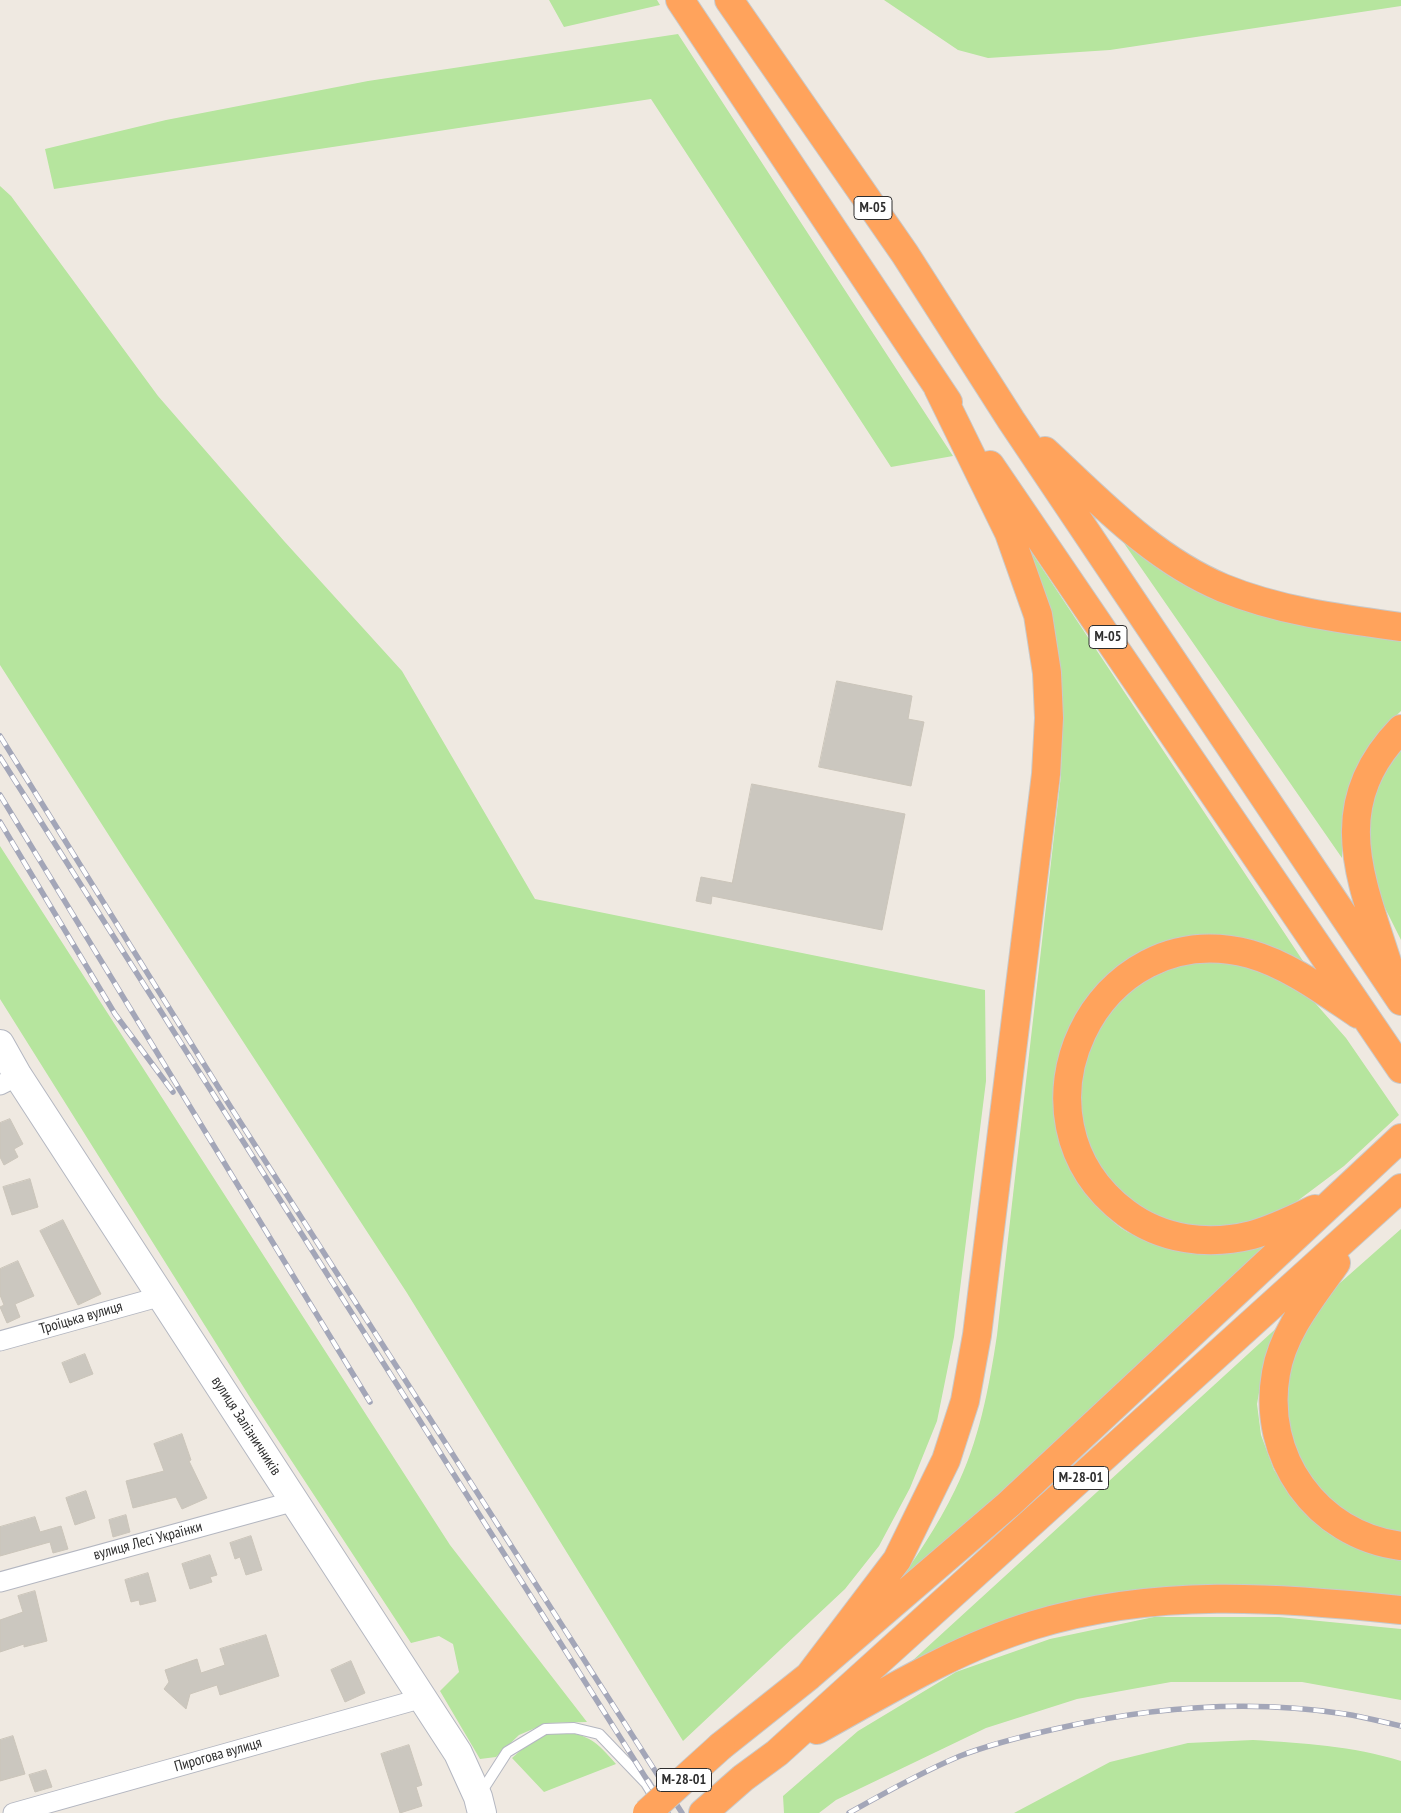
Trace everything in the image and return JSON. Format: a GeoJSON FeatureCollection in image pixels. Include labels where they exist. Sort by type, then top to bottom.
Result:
{"type":"FeatureCollection","features":[{"type":"Feature","properties":{"kind":"highway","name":"М-05"},"geometry":{"type":"LineString","coordinates":[[680,0],[938,388],[1401,1069]]}},
{"type":"Feature","properties":{"kind":"highway","name":"М-05"},"geometry":{"type":"LineString","coordinates":[[729,0],[905,254],[1011,420],[1400,1000]]}},
{"type":"Feature","properties":{"kind":"highway"},"geometry":{"type":"LineString","coordinates":[[809,1676],[897,1560],[946,1460],[965,1401],[977,1335],[1046,774],[1049,718],[1047,673],[1038,615],[1009,533],[938,388]]}},
{"type":"Feature","properties":{"kind":"highway"},"geometry":{"type":"LineString","coordinates":[[1011,420],[1127,528],[1179,565],[1222,587],[1265,602],[1306,613],[1401,627]]}},
{"type":"Feature","properties":{"kind":"highway"},"geometry":{"type":"LineString","coordinates":[[1400,1000],[1361,878],[1356,854],[1355,830],[1357,805],[1363,784],[1373,763],[1401,728]]}},
{"type":"Feature","properties":{"kind":"highway"},"geometry":{"type":"LineString","coordinates":[[1334,1201],[1251,1235],[1209,1241],[1178,1238],[1140,1223],[1115,1205],[1092,1180],[1073,1144],[1068,1113],[1069,1073],[1074,1050],[1088,1020],[1109,991],[1133,972],[1162,957],[1192,950],[1222,949],[1250,954],[1281,966],[1370,1022]]}},
{"type":"Feature","properties":{"kind":"highway","name":"М-28-01"},"geometry":{"type":"LineString","coordinates":[[647,1813],[721,1746],[809,1676],[1010,1504],[1401,1138]]}},
{"type":"Feature","properties":{"kind":"highway","name":"М-28-01"},"geometry":{"type":"LineString","coordinates":[[703,1813],[742,1778],[776,1752],[1393,1195]]}},
{"type":"Feature","properties":{"kind":"highway"},"geometry":{"type":"LineString","coordinates":[[1363,1224],[1306,1305],[1287,1338],[1276,1372],[1274,1404],[1277,1436],[1288,1468],[1307,1496],[1332,1519],[1360,1535],[1401,1546]]}},
{"type":"Feature","properties":{"kind":"highway"},"geometry":{"type":"LineString","coordinates":[[776,1752],[922,1672],[978,1646],[1033,1625],[1083,1611],[1146,1601],[1226,1597],[1319,1601],[1401,1610]]}},
{"type":"Feature","properties":{"kind":"street","name":"вулиця Залізничників"},"geometry":{"type":"LineString","coordinates":[[0,1044],[9,1080],[162,1296],[458,1753],[480,1805]]}},
{"type":"Feature","properties":{"kind":"street","name":"Троїцька вулиця"},"geometry":{"type":"LineString","coordinates":[[0,1341],[162,1296]]}},
{"type":"Feature","properties":{"kind":"street","name":"вулиця Лесі Українки"},"geometry":{"type":"LineString","coordinates":[[0,1582],[295,1501]]}},
{"type":"Feature","properties":{"kind":"street","name":"Пирогова вулиця"},"geometry":{"type":"LineString","coordinates":[[13,1813],[61,1806],[423,1698]]}},
{"type":"Feature","properties":{"kind":"lane"},"geometry":{"type":"LineString","coordinates":[[480,1805],[507,1752],[545,1729],[574,1728],[599,1734],[646,1783],[665,1813]]}},
{"type":"Feature","properties":{"kind":"green space"},"geometry":{"type":"Polygon","coordinates":[[[549,0],[657,0],[660,5],[564,27],[549,0]]]}},
{"type":"Feature","properties":{"kind":"green space"},"geometry":{"type":"Polygon","coordinates":[[[884,0],[1401,0],[1401,6],[1110,50],[988,58],[958,50],[884,0]]]}},
{"type":"Feature","properties":{"kind":"green space"},"geometry":{"type":"Polygon","coordinates":[[[678,34],[953,456],[891,467],[651,99],[54,189],[45,149],[166,120],[368,81],[678,34]]]}},
{"type":"Feature","properties":{"kind":"green space"},"geometry":{"type":"Polygon","coordinates":[[[0,186],[11,196],[158,396],[284,541],[402,671],[535,899],[985,990],[986,1081],[954,1337],[937,1421],[910,1488],[879,1546],[845,1589],[683,1741],[407,1293],[0,665],[0,186]]]}},
{"type":"Feature","properties":{"kind":"green space"},"geometry":{"type":"Polygon","coordinates":[[[1119,536],[1140,554],[1401,637],[1401,711],[1371,744],[1354,777],[1345,814],[1342,858],[1119,536]]]}},
{"type":"Feature","properties":{"kind":"green space"},"geometry":{"type":"Polygon","coordinates":[[[1026,544],[1311,973],[1247,941],[1227,937],[1184,940],[1165,945],[1128,962],[1098,986],[1076,1016],[1061,1050],[1054,1087],[1056,1124],[1068,1161],[1089,1195],[1099,1207],[1121,1228],[1138,1236],[1274,1240],[893,1592],[941,1516],[971,1453],[982,1414],[997,1335],[1061,775],[1062,718],[1026,544]]]}},
{"type":"Feature","properties":{"kind":"green space"},"geometry":{"type":"Polygon","coordinates":[[[1401,742],[1401,940],[1374,886],[1367,857],[1373,783],[1401,742]]]}},
{"type":"Feature","properties":{"kind":"green space"},"geometry":{"type":"Polygon","coordinates":[[[0,846],[450,1545],[587,1722],[547,1723],[519,1735],[496,1757],[480,1759],[440,1691],[459,1672],[453,1644],[439,1636],[411,1643],[251,1399],[0,999],[0,846]]]}},
{"type":"Feature","properties":{"kind":"green space"},"geometry":{"type":"Polygon","coordinates":[[[1171,963],[1251,963],[1309,996],[1346,1038],[1399,1115],[1344,1166],[1292,1205],[1260,1223],[1188,1230],[1128,1204],[1083,1144],[1076,1079],[1095,1022],[1114,998],[1171,963]]]}},
{"type":"Feature","properties":{"kind":"green space"},"geometry":{"type":"Polygon","coordinates":[[[1401,1229],[1401,1535],[1364,1525],[1312,1485],[1288,1433],[1283,1398],[1287,1367],[1315,1310],[1332,1290],[1401,1229]]]}},
{"type":"Feature","properties":{"kind":"green space"},"geometry":{"type":"Polygon","coordinates":[[[1282,1323],[1262,1376],[1257,1404],[1261,1435],[1274,1470],[1297,1503],[1401,1558],[1401,1600],[1237,1586],[900,1672],[1282,1323]]]}},
{"type":"Feature","properties":{"kind":"green space"},"geometry":{"type":"Polygon","coordinates":[[[1154,1617],[1279,1617],[1401,1629],[1401,1700],[1302,1682],[1171,1682],[1077,1699],[986,1728],[836,1800],[819,1813],[784,1813],[783,1796],[858,1731],[956,1672],[1050,1639],[1154,1617]]]}},
{"type":"Feature","properties":{"kind":"green space"},"geometry":{"type":"Polygon","coordinates":[[[560,1731],[586,1737],[598,1745],[616,1764],[544,1792],[512,1758],[539,1734],[560,1731]]]}},
{"type":"Feature","properties":{"kind":"green space"},"geometry":{"type":"Polygon","coordinates":[[[1253,1740],[1346,1749],[1401,1761],[1401,1813],[1014,1813],[1110,1762],[1188,1743],[1253,1740]]]}},
{"type":"Feature","properties":{"kind":"building"},"geometry":{"type":"Polygon","coordinates":[[[837,681],[912,696],[908,719],[924,722],[911,786],[819,767],[837,681]]]}},
{"type":"Feature","properties":{"kind":"building"},"geometry":{"type":"Polygon","coordinates":[[[752,784],[905,814],[882,930],[712,896],[711,904],[696,901],[701,877],[732,883],[752,784]]]}},
{"type":"Feature","properties":{"kind":"building"},"geometry":{"type":"Polygon","coordinates":[[[10,1119],[23,1144],[14,1149],[18,1157],[4,1165],[0,1157],[0,1123],[10,1119]]]}},
{"type":"Feature","properties":{"kind":"building"},"geometry":{"type":"Polygon","coordinates":[[[30,1179],[38,1207],[12,1215],[3,1187],[30,1179]]]}},
{"type":"Feature","properties":{"kind":"building"},"geometry":{"type":"Polygon","coordinates":[[[63,1220],[101,1294],[78,1305],[40,1231],[63,1220]]]}},
{"type":"Feature","properties":{"kind":"building"},"geometry":{"type":"Polygon","coordinates":[[[18,1261],[34,1296],[15,1304],[20,1317],[7,1323],[0,1307],[4,1305],[0,1295],[0,1269],[18,1261]]]}},
{"type":"Feature","properties":{"kind":"building"},"geometry":{"type":"Polygon","coordinates":[[[85,1354],[93,1374],[70,1383],[62,1363],[85,1354]]]}},
{"type":"Feature","properties":{"kind":"building"},"geometry":{"type":"Polygon","coordinates":[[[182,1434],[191,1460],[189,1461],[207,1498],[182,1509],[176,1497],[133,1508],[126,1481],[164,1471],[154,1444],[182,1434]]]}},
{"type":"Feature","properties":{"kind":"building"},"geometry":{"type":"Polygon","coordinates":[[[86,1491],[95,1518],[75,1525],[66,1498],[86,1491]]]}},
{"type":"Feature","properties":{"kind":"building"},"geometry":{"type":"Polygon","coordinates":[[[126,1515],[130,1532],[113,1537],[109,1520],[126,1515]]]}},
{"type":"Feature","properties":{"kind":"building"},"geometry":{"type":"Polygon","coordinates":[[[35,1517],[40,1532],[61,1526],[68,1549],[53,1553],[50,1542],[0,1556],[0,1527],[35,1517]]]}},
{"type":"Feature","properties":{"kind":"building"},"geometry":{"type":"Polygon","coordinates":[[[251,1536],[262,1570],[246,1575],[240,1557],[235,1559],[230,1543],[251,1536]]]}},
{"type":"Feature","properties":{"kind":"building"},"geometry":{"type":"Polygon","coordinates":[[[210,1555],[217,1575],[210,1577],[212,1582],[190,1589],[182,1564],[210,1555]]]}},
{"type":"Feature","properties":{"kind":"building"},"geometry":{"type":"Polygon","coordinates":[[[148,1573],[156,1601],[140,1605],[139,1600],[131,1602],[125,1580],[148,1573]]]}},
{"type":"Feature","properties":{"kind":"building"},"geometry":{"type":"Polygon","coordinates":[[[35,1591],[47,1641],[24,1647],[24,1644],[0,1652],[0,1620],[23,1612],[18,1596],[35,1591]]]}},
{"type":"Feature","properties":{"kind":"building"},"geometry":{"type":"Polygon","coordinates":[[[266,1635],[279,1676],[220,1695],[217,1685],[190,1694],[186,1709],[164,1689],[169,1682],[165,1670],[197,1659],[201,1673],[225,1665],[220,1649],[266,1635]]]}},
{"type":"Feature","properties":{"kind":"building"},"geometry":{"type":"Polygon","coordinates":[[[351,1661],[365,1693],[345,1702],[331,1670],[351,1661]]]}},
{"type":"Feature","properties":{"kind":"building"},"geometry":{"type":"Polygon","coordinates":[[[13,1736],[25,1774],[0,1781],[0,1740],[13,1736]]]}},
{"type":"Feature","properties":{"kind":"building"},"geometry":{"type":"Polygon","coordinates":[[[409,1745],[422,1785],[416,1787],[422,1806],[400,1813],[381,1754],[409,1745]]]}},
{"type":"Feature","properties":{"kind":"building"},"geometry":{"type":"Polygon","coordinates":[[[46,1770],[52,1787],[35,1792],[29,1775],[46,1770]]]}},
{"type":"Feature","properties":{"kind":"railway"},"geometry":{"type":"LineString","coordinates":[[0,736],[230,1106],[682,1813]]}},
{"type":"Feature","properties":{"kind":"railway"},"geometry":{"type":"LineString","coordinates":[[0,757],[668,1813]]}},
{"type":"Feature","properties":{"kind":"railway"},"geometry":{"type":"LineString","coordinates":[[0,795],[370,1402]]}},
{"type":"Feature","properties":{"kind":"railway"},"geometry":{"type":"LineString","coordinates":[[0,822],[115,1014],[173,1092]]}},
{"type":"Feature","properties":{"kind":"railway"},"geometry":{"type":"LineString","coordinates":[[849,1813],[890,1790],[960,1756],[1043,1732],[1127,1715],[1236,1706],[1273,1707],[1345,1714],[1401,1726]]}}]}
